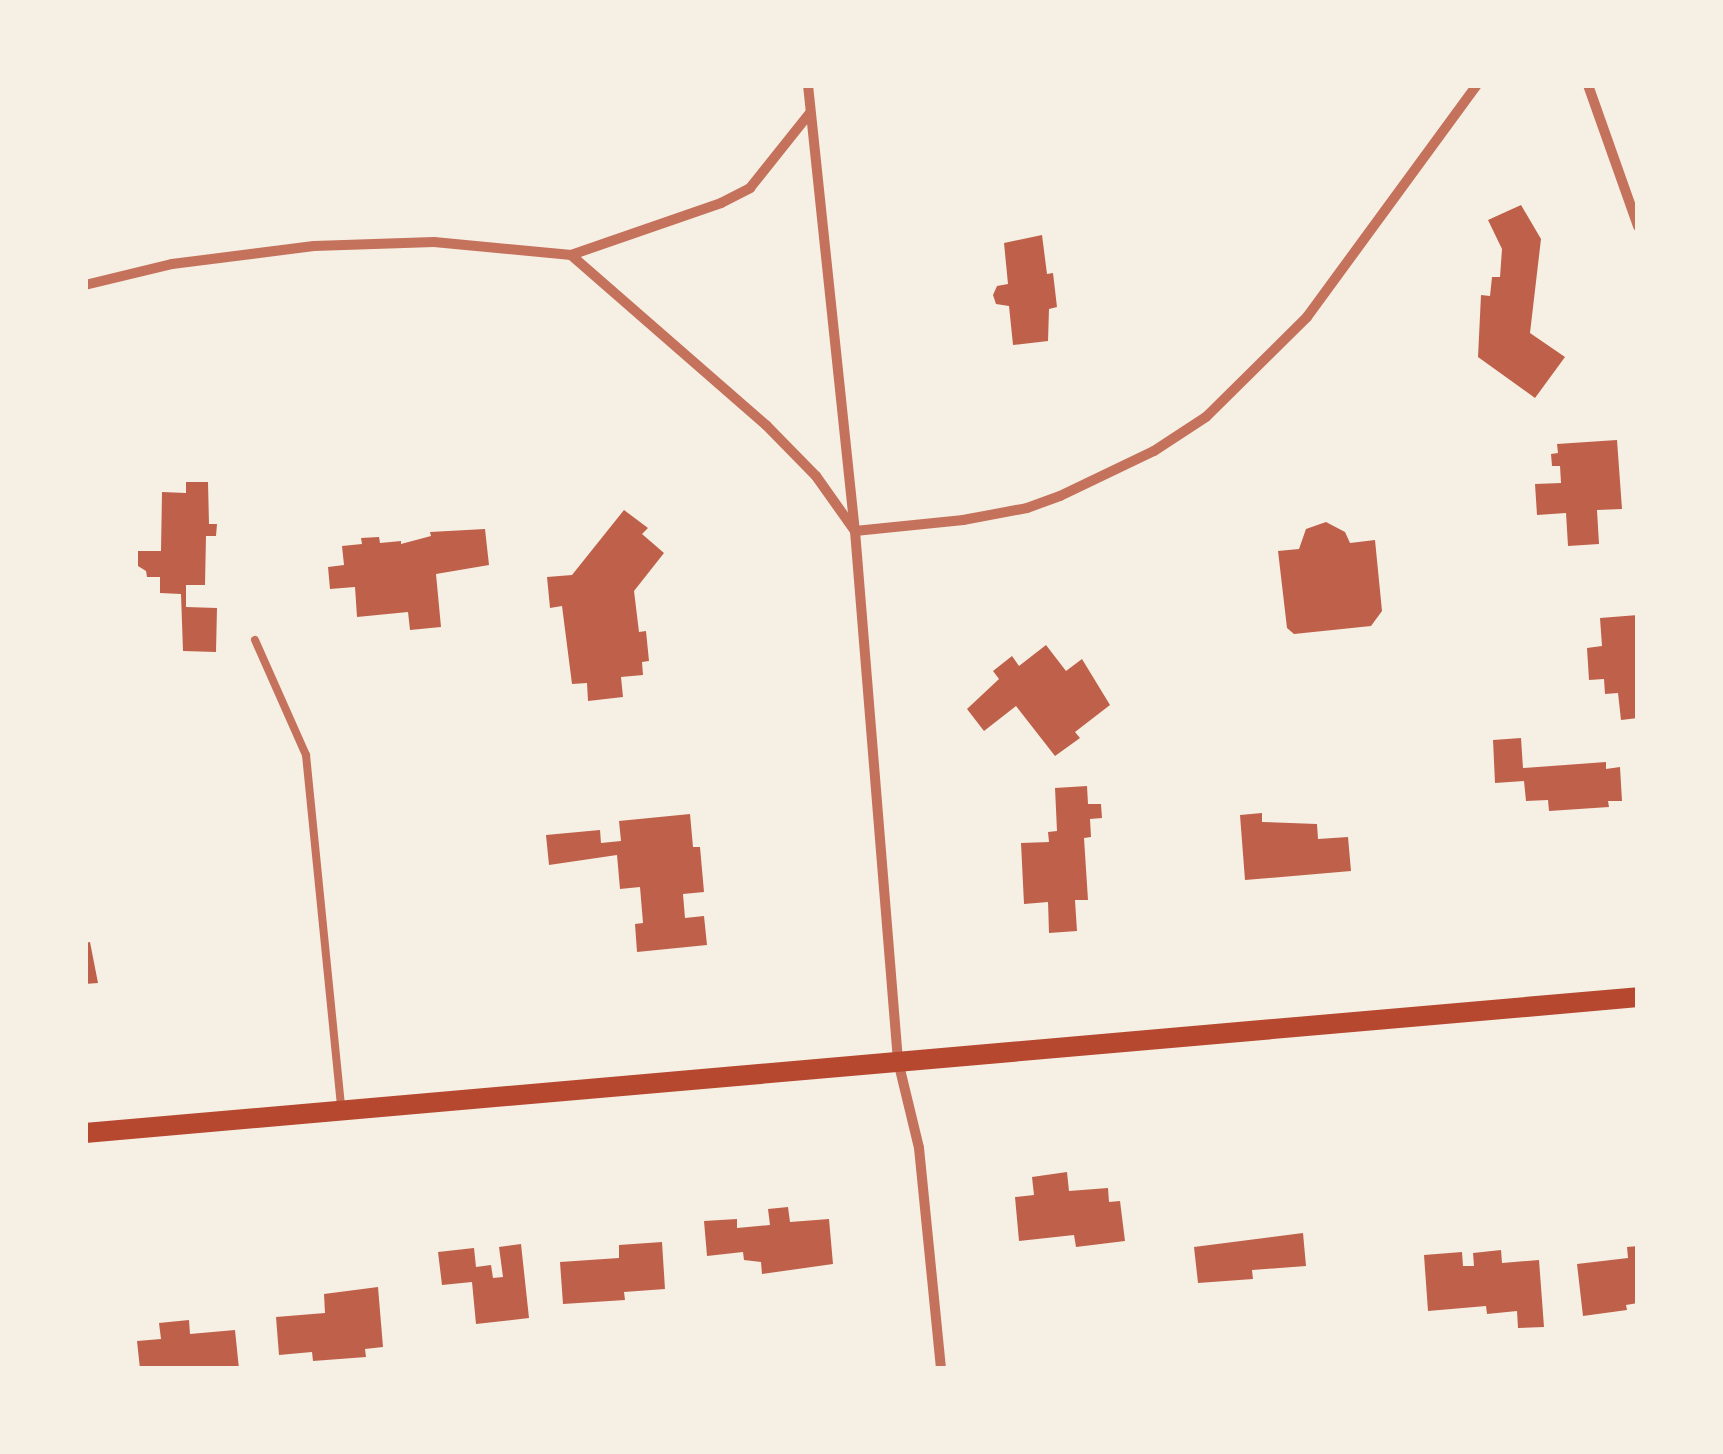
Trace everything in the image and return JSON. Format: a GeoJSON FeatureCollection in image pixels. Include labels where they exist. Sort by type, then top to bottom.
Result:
{"type":"FeatureCollection","features":[{"type":"Feature","properties":{"kind":"main road"},"geometry":{"type":"LineString","coordinates":[[85,1133],[1638,997]]}},
{"type":"Feature","properties":{"kind":"street"},"geometry":{"type":"LineString","coordinates":[[808,85],[855,531],[898,1061],[919,1148],[942,1369]]}},
{"type":"Feature","properties":{"kind":"street"},"geometry":{"type":"LineString","coordinates":[[855,531],[1027,508],[1114,472],[1194,426],[1278,351],[1307,317],[1477,85]]}},
{"type":"Feature","properties":{"kind":"street"},"geometry":{"type":"LineString","coordinates":[[1588,85],[1638,226]]}},
{"type":"Feature","properties":{"kind":"street"},"geometry":{"type":"LineString","coordinates":[[85,284],[172,264],[314,246],[434,242],[571,255],[722,203],[750,188],[809,114]]}},
{"type":"Feature","properties":{"kind":"street"},"geometry":{"type":"LineString","coordinates":[[571,255],[766,425],[816,476],[855,531]]}},
{"type":"Feature","properties":{"kind":"lane"},"geometry":{"type":"LineString","coordinates":[[254,640],[306,755],[342,1111]]}},
{"type":"Feature","properties":{"kind":"building"},"geometry":{"type":"Polygon","coordinates":[[[1521,205],[1541,239],[1530,333],[1565,357],[1535,398],[1478,357],[1481,295],[1490,296],[1492,277],[1500,277],[1502,249],[1488,220],[1521,205]]]}},
{"type":"Feature","properties":{"kind":"building"},"geometry":{"type":"Polygon","coordinates":[[[1042,235],[1047,274],[1053,273],[1057,307],[1049,309],[1048,341],[1013,345],[1009,306],[996,304],[993,295],[997,286],[1008,284],[1004,243],[1042,235]]]}},
{"type":"Feature","properties":{"kind":"building"},"geometry":{"type":"Polygon","coordinates":[[[1617,440],[1622,509],[1597,510],[1599,544],[1568,546],[1566,513],[1537,515],[1535,484],[1561,483],[1560,466],[1552,466],[1551,454],[1558,453],[1557,444],[1617,440]]]}},
{"type":"Feature","properties":{"kind":"building"},"geometry":{"type":"Polygon","coordinates":[[[186,482],[208,482],[209,524],[217,524],[216,536],[206,536],[205,585],[186,585],[186,607],[217,608],[216,652],[183,651],[181,594],[160,593],[160,577],[147,577],[146,571],[138,566],[138,551],[161,551],[162,492],[186,493],[186,482]]]}},
{"type":"Feature","properties":{"kind":"building"},"geometry":{"type":"Polygon","coordinates":[[[624,510],[648,528],[642,534],[664,553],[634,591],[639,632],[646,631],[649,661],[642,662],[643,675],[621,677],[623,697],[588,701],[587,683],[572,684],[562,606],[550,608],[547,577],[572,575],[624,510]]]}},
{"type":"Feature","properties":{"kind":"building"},"geometry":{"type":"Polygon","coordinates":[[[1326,522],[1345,532],[1350,543],[1375,540],[1382,611],[1371,626],[1294,634],[1287,628],[1278,551],[1299,549],[1306,529],[1326,522]]]}},
{"type":"Feature","properties":{"kind":"building"},"geometry":{"type":"Polygon","coordinates":[[[485,529],[489,565],[436,574],[441,627],[410,630],[408,612],[357,617],[355,587],[330,589],[328,567],[344,565],[342,546],[362,544],[361,538],[379,537],[380,543],[401,544],[431,536],[430,532],[485,529]]]}},
{"type":"Feature","properties":{"kind":"building"},"geometry":{"type":"Polygon","coordinates":[[[1638,615],[1638,718],[1621,720],[1618,693],[1605,694],[1604,679],[1589,680],[1587,648],[1602,646],[1600,618],[1638,615]]]}},
{"type":"Feature","properties":{"kind":"building"},"geometry":{"type":"Polygon","coordinates":[[[1046,645],[1066,671],[1082,659],[1110,705],[1075,732],[1080,738],[1055,756],[1016,706],[984,731],[967,709],[999,679],[993,671],[1012,656],[1019,666],[1046,645]]]}},
{"type":"Feature","properties":{"kind":"building"},"geometry":{"type":"Polygon","coordinates":[[[1521,738],[1523,768],[1606,762],[1606,769],[1620,767],[1622,801],[1608,801],[1609,807],[1549,811],[1548,800],[1526,801],[1524,781],[1495,783],[1493,740],[1521,738]]]}},
{"type":"Feature","properties":{"kind":"building"},"geometry":{"type":"Polygon","coordinates":[[[1087,786],[1088,804],[1101,804],[1102,818],[1090,819],[1091,837],[1084,838],[1088,900],[1075,900],[1077,931],[1049,933],[1048,902],[1024,904],[1021,843],[1049,842],[1048,832],[1057,831],[1055,788],[1087,786]]]}},
{"type":"Feature","properties":{"kind":"building"},"geometry":{"type":"Polygon","coordinates":[[[1262,813],[1262,822],[1317,824],[1318,839],[1348,837],[1351,871],[1245,880],[1240,815],[1262,813]]]}},
{"type":"Feature","properties":{"kind":"building"},"geometry":{"type":"Polygon","coordinates":[[[690,814],[693,847],[700,847],[704,892],[683,894],[685,918],[704,916],[707,945],[637,952],[635,924],[643,923],[640,887],[620,889],[617,855],[549,865],[546,835],[600,830],[601,843],[621,841],[619,821],[690,814]]]}},
{"type":"Feature","properties":{"kind":"building"},"geometry":{"type":"Polygon","coordinates":[[[90,942],[98,983],[85,984],[85,943],[90,942]]]}},
{"type":"Feature","properties":{"kind":"building"},"geometry":{"type":"Polygon","coordinates":[[[1067,1172],[1069,1191],[1108,1188],[1109,1202],[1120,1201],[1125,1241],[1076,1247],[1074,1235],[1019,1241],[1015,1197],[1034,1195],[1032,1177],[1067,1172]]]}},
{"type":"Feature","properties":{"kind":"building"},"geometry":{"type":"Polygon","coordinates":[[[788,1207],[790,1222],[829,1219],[833,1264],[762,1274],[761,1262],[744,1260],[743,1252],[707,1256],[704,1221],[737,1219],[737,1228],[770,1225],[768,1209],[788,1207]]]}},
{"type":"Feature","properties":{"kind":"building"},"geometry":{"type":"Polygon","coordinates":[[[1303,1233],[1306,1266],[1252,1270],[1253,1279],[1198,1283],[1194,1247],[1303,1233]]]}},
{"type":"Feature","properties":{"kind":"building"},"geometry":{"type":"Polygon","coordinates":[[[662,1242],[665,1289],[624,1292],[625,1300],[563,1304],[560,1262],[619,1258],[619,1245],[662,1242]]]}},
{"type":"Feature","properties":{"kind":"building"},"geometry":{"type":"Polygon","coordinates":[[[521,1244],[529,1318],[476,1324],[472,1282],[442,1285],[438,1252],[474,1248],[476,1267],[491,1265],[493,1278],[503,1277],[499,1247],[521,1244]]]}},
{"type":"Feature","properties":{"kind":"building"},"geometry":{"type":"Polygon","coordinates":[[[1638,1246],[1638,1303],[1626,1305],[1627,1310],[1583,1316],[1577,1264],[1628,1258],[1627,1247],[1638,1246]]]}},
{"type":"Feature","properties":{"kind":"building"},"geometry":{"type":"Polygon","coordinates":[[[1501,1250],[1502,1263],[1539,1260],[1544,1327],[1518,1328],[1517,1311],[1487,1314],[1486,1306],[1428,1311],[1424,1255],[1462,1252],[1463,1266],[1474,1266],[1473,1253],[1501,1250]]]}},
{"type":"Feature","properties":{"kind":"building"},"geometry":{"type":"Polygon","coordinates":[[[378,1287],[383,1347],[365,1349],[366,1357],[313,1361],[312,1352],[279,1355],[276,1317],[325,1313],[324,1294],[378,1287]]]}},
{"type":"Feature","properties":{"kind":"building"},"geometry":{"type":"Polygon","coordinates":[[[189,1320],[190,1334],[235,1330],[239,1369],[140,1369],[137,1341],[161,1339],[159,1323],[189,1320]]]}}]}
